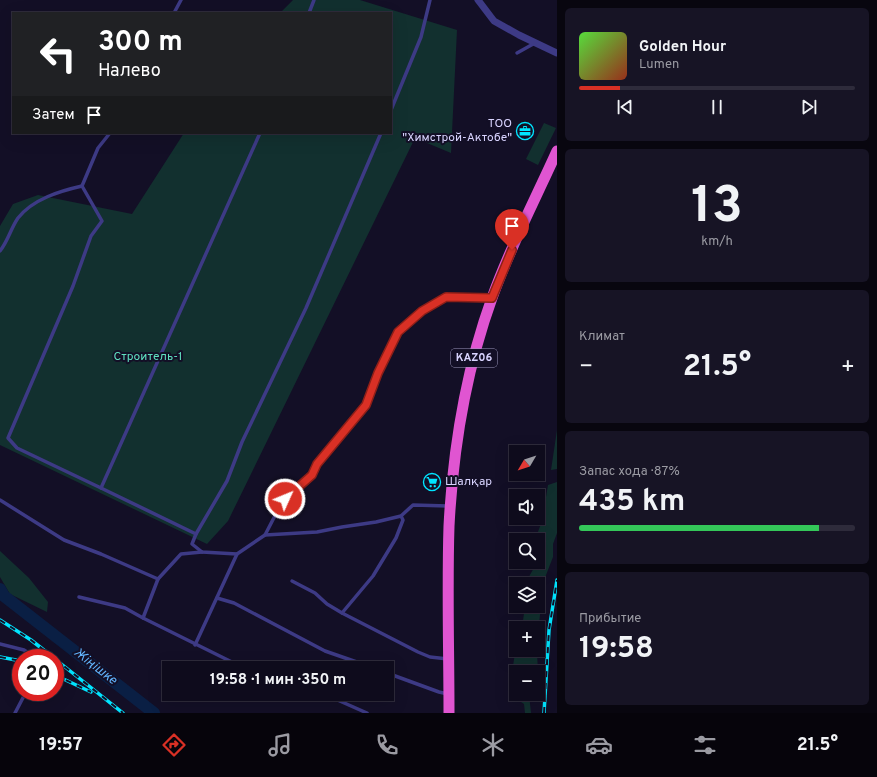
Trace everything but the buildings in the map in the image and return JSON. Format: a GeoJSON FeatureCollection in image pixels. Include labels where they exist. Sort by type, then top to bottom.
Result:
{"type":"FeatureCollection","features":[{"type":"Feature","properties":{"kind":"highway","name":"KАZ06"},"geometry":{"type":"LineString","coordinates":[[449,713],[449,542],[456,449],[467,388],[492,298],[506,262],[557,151]]}},
{"type":"Feature","properties":{"kind":"street"},"geometry":{"type":"LineString","coordinates":[[478,0],[494,21],[557,53]]}},
{"type":"Feature","properties":{"kind":"lane"},"geometry":{"type":"LineString","coordinates":[[175,12],[181,0]]}},
{"type":"Feature","properties":{"kind":"lane"},"geometry":{"type":"LineString","coordinates":[[309,12],[314,0]]}},
{"type":"Feature","properties":{"kind":"lane"},"geometry":{"type":"LineString","coordinates":[[392,108],[421,37],[430,0]]}},
{"type":"Feature","properties":{"kind":"lane"},"geometry":{"type":"LineString","coordinates":[[518,53],[535,43]]}},
{"type":"Feature","properties":{"kind":"lane"},"geometry":{"type":"LineString","coordinates":[[0,251],[18,219],[29,207],[50,196],[82,186],[98,148],[109,134]]}},
{"type":"Feature","properties":{"kind":"lane"},"geometry":{"type":"LineString","coordinates":[[101,488],[260,134]]}},
{"type":"Feature","properties":{"kind":"lane"},"geometry":{"type":"LineString","coordinates":[[202,552],[192,544],[196,534],[227,481],[242,442],[306,308],[381,134]]}},
{"type":"Feature","properties":{"kind":"lane"},"geometry":{"type":"LineString","coordinates":[[82,186],[102,221],[91,236],[72,286],[8,438],[17,448],[196,534]]}},
{"type":"Feature","properties":{"kind":"lane"},"geometry":{"type":"LineString","coordinates":[[195,645],[237,554],[265,535],[280,506],[290,492],[312,475],[317,464],[366,405],[378,373],[398,332],[422,311],[446,297],[492,298]]}},
{"type":"Feature","properties":{"kind":"lane"},"geometry":{"type":"LineString","coordinates":[[0,500],[64,540],[101,554],[158,579]]}},
{"type":"Feature","properties":{"kind":"lane"},"geometry":{"type":"LineString","coordinates":[[265,535],[317,532],[376,522],[401,516],[413,505],[451,506]]}},
{"type":"Feature","properties":{"kind":"lane"},"geometry":{"type":"LineString","coordinates":[[342,613],[373,576],[385,557],[404,520],[401,516]]}},
{"type":"Feature","properties":{"kind":"lane"},"geometry":{"type":"LineString","coordinates":[[143,618],[158,579],[181,554],[202,552],[237,554]]}},
{"type":"Feature","properties":{"kind":"lane"},"geometry":{"type":"LineString","coordinates":[[292,581],[315,593],[327,604],[342,613],[384,633],[418,652],[430,657],[449,659]]}},
{"type":"Feature","properties":{"kind":"lane"},"geometry":{"type":"LineString","coordinates":[[79,597],[125,608],[195,645],[229,661]]}},
{"type":"Feature","properties":{"kind":"lane"},"geometry":{"type":"LineString","coordinates":[[216,598],[234,603],[324,652],[352,661]]}},
{"type":"Feature","properties":{"kind":"lane"},"geometry":{"type":"LineString","coordinates":[[0,644],[20,649]]}},
{"type":"Feature","properties":{"kind":"lane"},"geometry":{"type":"LineString","coordinates":[[394,676],[439,692],[449,694]]}},
{"type":"Feature","properties":{"kind":"lane"},"geometry":{"type":"LineString","coordinates":[[15,713],[21,701]]}},
{"type":"Feature","properties":{"kind":"lane"},"geometry":{"type":"LineString","coordinates":[[340,701],[367,713]]}},
{"type":"Feature","properties":{"kind":"green space","name":"Строитель-1"},"geometry":{"type":"Polygon","coordinates":[[[293,0],[360,0],[457,30],[451,153],[415,138],[228,521],[207,544],[0,445],[0,226],[13,204],[38,195],[132,214],[183,134],[392,134],[392,12],[281,12],[293,0]]]}},
{"type":"Feature","properties":{"kind":"green space"},"geometry":{"type":"Polygon","coordinates":[[[544,123],[556,128],[538,165],[526,159],[544,123]]]}},
{"type":"Feature","properties":{"kind":"green space"},"geometry":{"type":"Polygon","coordinates":[[[557,430],[557,469],[551,470],[557,430]]]}},
{"type":"Feature","properties":{"kind":"green space"},"geometry":{"type":"Polygon","coordinates":[[[557,482],[557,533],[553,544],[553,557],[546,575],[545,595],[545,577],[529,577],[533,569],[545,569],[545,533],[538,533],[541,525],[545,525],[545,503],[548,485],[557,482]]]}},
{"type":"Feature","properties":{"kind":"green space"},"geometry":{"type":"Polygon","coordinates":[[[0,551],[29,578],[48,602],[47,612],[10,594],[0,577],[0,551]]]}},
{"type":"Feature","properties":{"kind":"green space"},"geometry":{"type":"Polygon","coordinates":[[[524,613],[540,613],[539,621],[523,621],[524,613]]]}},
{"type":"Feature","properties":{"kind":"green space"},"geometry":{"type":"Polygon","coordinates":[[[514,657],[537,657],[538,665],[513,665],[514,657]]]}},
{"type":"Feature","properties":{"kind":"green space"},"geometry":{"type":"Polygon","coordinates":[[[520,701],[530,701],[531,713],[525,713],[524,704],[520,701]]]}},
{"type":"Feature","properties":{"kind":"waterway","name":"Жіңішке"},"geometry":{"type":"LineString","coordinates":[[0,589],[4,596],[154,713]]}},
{"type":"Feature","properties":{"kind":"railway"},"geometry":{"type":"LineString","coordinates":[[544,713],[549,630],[557,580]]}},
{"type":"Feature","properties":{"kind":"railway"},"geometry":{"type":"LineString","coordinates":[[0,620],[42,649]]}},
{"type":"Feature","properties":{"kind":"railway"},"geometry":{"type":"LineString","coordinates":[[0,657],[12,659]]}},
{"type":"Feature","properties":{"kind":"railway"},"geometry":{"type":"LineString","coordinates":[[64,666],[123,713]]}},
{"type":"Feature","properties":{"kind":"railway"},"geometry":{"type":"LineString","coordinates":[[64,679],[91,692]]}},
{"type":"Feature","properties":{"kind":"place","name":"ТОО \"Химстрой-Актобе\""},"geometry":{"type":"Point","coordinates":[525,131]}},
{"type":"Feature","properties":{"kind":"place","name":"Шалқар"},"geometry":{"type":"Point","coordinates":[432,482]}},
{"type":"Feature","properties":{"kind":"route"},"geometry":{"type":"LineString","coordinates":[[285,499],[290,492],[312,475],[317,464],[366,405],[378,373],[398,332],[422,311],[446,297],[492,298],[512,250]]}}]}
